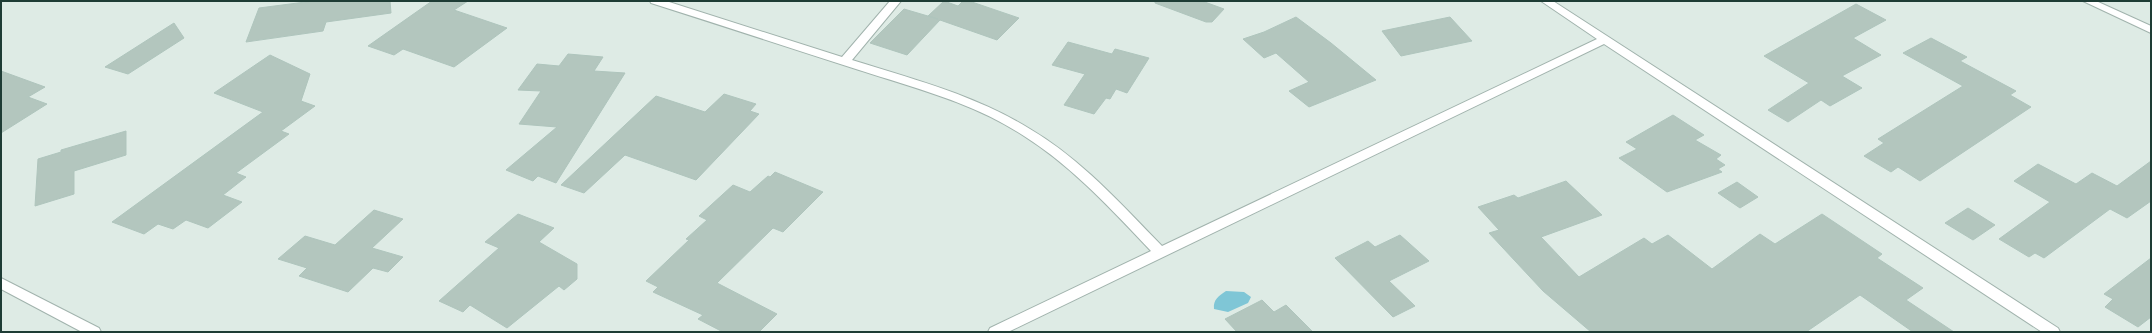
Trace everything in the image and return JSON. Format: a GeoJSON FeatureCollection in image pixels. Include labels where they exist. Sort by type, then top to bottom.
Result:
{"type":"FeatureCollection","features":[{"type":"Feature","properties":{"kind":"street"},"geometry":{"type":"LineString","coordinates":[[655,1],[953,96],[998,115],[1050,148],[1106,196],[1160,252]]}},
{"type":"Feature","properties":{"kind":"street"},"geometry":{"type":"LineString","coordinates":[[845,61],[896,1]]}},
{"type":"Feature","properties":{"kind":"street"},"geometry":{"type":"LineString","coordinates":[[1546,1],[1605,38],[2053,332]]}},
{"type":"Feature","properties":{"kind":"street"},"geometry":{"type":"LineString","coordinates":[[2088,1],[2151,30]]}},
{"type":"Feature","properties":{"kind":"street"},"geometry":{"type":"LineString","coordinates":[[995,332],[1605,38]]}},
{"type":"Feature","properties":{"kind":"street"},"geometry":{"type":"LineString","coordinates":[[1,283],[94,332]]}},
{"type":"Feature","properties":{"kind":"water"},"geometry":{"type":"Polygon","coordinates":[[[1226,291],[1244,292],[1251,297],[1248,303],[1228,312],[1214,309],[1214,303],[1216,300],[1226,291]]]}},
{"type":"Feature","properties":{"kind":"building"},"geometry":{"type":"Polygon","coordinates":[[[313,1],[390,1],[391,13],[326,22],[323,31],[246,42],[259,8],[313,1]]]}},
{"type":"Feature","properties":{"kind":"building"},"geometry":{"type":"Polygon","coordinates":[[[432,1],[468,1],[454,10],[507,28],[454,67],[403,49],[394,55],[368,46],[432,1]]]}},
{"type":"Feature","properties":{"kind":"building"},"geometry":{"type":"Polygon","coordinates":[[[944,1],[958,6],[963,1],[969,1],[1019,18],[997,40],[940,20],[907,55],[870,43],[904,9],[938,19],[928,16],[944,1]]]}},
{"type":"Feature","properties":{"kind":"building"},"geometry":{"type":"Polygon","coordinates":[[[1155,1],[1202,1],[1224,9],[1212,22],[1206,22],[1155,3],[1155,1]]]}},
{"type":"Feature","properties":{"kind":"building"},"geometry":{"type":"Polygon","coordinates":[[[1856,4],[1886,20],[1853,38],[1881,55],[1842,76],[1862,88],[1830,106],[1821,100],[1788,122],[1768,110],[1809,83],[1764,56],[1856,4]]]}},
{"type":"Feature","properties":{"kind":"building"},"geometry":{"type":"Polygon","coordinates":[[[1296,17],[1331,43],[1376,80],[1309,107],[1289,91],[1309,82],[1276,53],[1264,58],[1243,39],[1264,32],[1296,17]]]}},
{"type":"Feature","properties":{"kind":"building"},"geometry":{"type":"Polygon","coordinates":[[[1450,17],[1472,41],[1401,56],[1382,31],[1450,17]]]}},
{"type":"Feature","properties":{"kind":"building"},"geometry":{"type":"Polygon","coordinates":[[[174,23],[184,38],[128,74],[105,67],[174,23]]]}},
{"type":"Feature","properties":{"kind":"building"},"geometry":{"type":"Polygon","coordinates":[[[1931,38],[1967,57],[1960,61],[2016,91],[2010,95],[2031,107],[1920,181],[1898,167],[1891,172],[1864,156],[1884,143],[1878,139],[1963,86],[1903,53],[1931,38]]]}},
{"type":"Feature","properties":{"kind":"building"},"geometry":{"type":"Polygon","coordinates":[[[1068,42],[1112,54],[1115,49],[1149,58],[1127,93],[1116,89],[1110,99],[1106,98],[1094,114],[1064,105],[1085,74],[1052,65],[1068,42]]]}},
{"type":"Feature","properties":{"kind":"building"},"geometry":{"type":"Polygon","coordinates":[[[568,54],[603,57],[594,71],[625,73],[556,183],[538,176],[533,181],[506,170],[557,127],[519,124],[541,91],[518,90],[537,64],[559,66],[568,54]]]}},
{"type":"Feature","properties":{"kind":"building"},"geometry":{"type":"Polygon","coordinates":[[[270,55],[310,74],[301,101],[315,106],[281,131],[289,134],[236,173],[246,177],[223,195],[242,202],[208,228],[186,220],[173,229],[158,224],[144,234],[112,222],[263,112],[214,93],[270,55]]]}},
{"type":"Feature","properties":{"kind":"building"},"geometry":{"type":"Polygon","coordinates":[[[1,71],[45,87],[28,97],[47,104],[1,133],[1,71]]]}},
{"type":"Feature","properties":{"kind":"building"},"geometry":{"type":"Polygon","coordinates":[[[724,94],[756,104],[750,111],[759,114],[696,180],[625,155],[584,193],[561,185],[656,96],[705,112],[724,94]]]}},
{"type":"Feature","properties":{"kind":"building"},"geometry":{"type":"Polygon","coordinates":[[[1673,115],[1704,135],[1695,140],[1721,155],[1716,159],[1725,165],[1718,169],[1722,172],[1667,192],[1619,158],[1637,149],[1626,142],[1673,115]]]}},
{"type":"Feature","properties":{"kind":"building"},"geometry":{"type":"Polygon","coordinates":[[[126,131],[126,155],[74,171],[74,194],[35,206],[38,159],[61,152],[61,150],[126,131]]]}},
{"type":"Feature","properties":{"kind":"building"},"geometry":{"type":"Polygon","coordinates":[[[2151,161],[2151,201],[2127,218],[2110,209],[2044,258],[2035,253],[2029,257],[1999,239],[2050,202],[2014,181],[2038,164],[2076,184],[2092,173],[2117,186],[2151,161]]]}},
{"type":"Feature","properties":{"kind":"building"},"geometry":{"type":"Polygon","coordinates":[[[775,172],[823,192],[783,232],[773,228],[717,283],[777,314],[759,332],[723,332],[698,319],[703,315],[653,292],[658,287],[646,281],[689,240],[686,239],[707,220],[699,216],[733,185],[750,192],[768,176],[770,177],[775,172]]]}},
{"type":"Feature","properties":{"kind":"building"},"geometry":{"type":"Polygon","coordinates":[[[1566,181],[1602,215],[1541,237],[1579,277],[1644,238],[1652,244],[1668,235],[1712,269],[1760,234],[1775,244],[1822,214],[1882,254],[1877,258],[1923,288],[1906,300],[1954,332],[1913,332],[1860,295],[1806,332],[1591,332],[1543,291],[1489,233],[1499,230],[1478,207],[1514,195],[1518,198],[1566,181]]]}},
{"type":"Feature","properties":{"kind":"building"},"geometry":{"type":"Polygon","coordinates":[[[1737,182],[1758,197],[1740,208],[1718,193],[1737,182]]]}},
{"type":"Feature","properties":{"kind":"building"},"geometry":{"type":"Polygon","coordinates":[[[1968,208],[1995,225],[1973,240],[1945,223],[1968,208]]]}},
{"type":"Feature","properties":{"kind":"building"},"geometry":{"type":"Polygon","coordinates":[[[374,210],[403,219],[372,248],[403,257],[388,272],[373,268],[348,292],[299,276],[307,268],[278,259],[305,236],[335,245],[374,210]]]}},
{"type":"Feature","properties":{"kind":"building"},"geometry":{"type":"Polygon","coordinates":[[[518,214],[554,228],[539,242],[577,264],[577,279],[564,290],[559,286],[507,328],[470,305],[463,312],[439,301],[499,248],[485,242],[518,214]]]}},
{"type":"Feature","properties":{"kind":"building"},"geometry":{"type":"Polygon","coordinates":[[[1400,235],[1429,261],[1389,281],[1415,306],[1393,317],[1335,258],[1368,241],[1375,247],[1400,235]]]}},
{"type":"Feature","properties":{"kind":"building"},"geometry":{"type":"Polygon","coordinates":[[[2151,258],[2151,317],[2138,327],[2105,307],[2113,299],[2104,294],[2151,258]]]}},
{"type":"Feature","properties":{"kind":"building"},"geometry":{"type":"Polygon","coordinates":[[[1262,300],[1274,312],[1286,305],[1313,332],[1237,332],[1225,319],[1262,300]]]}}]}
